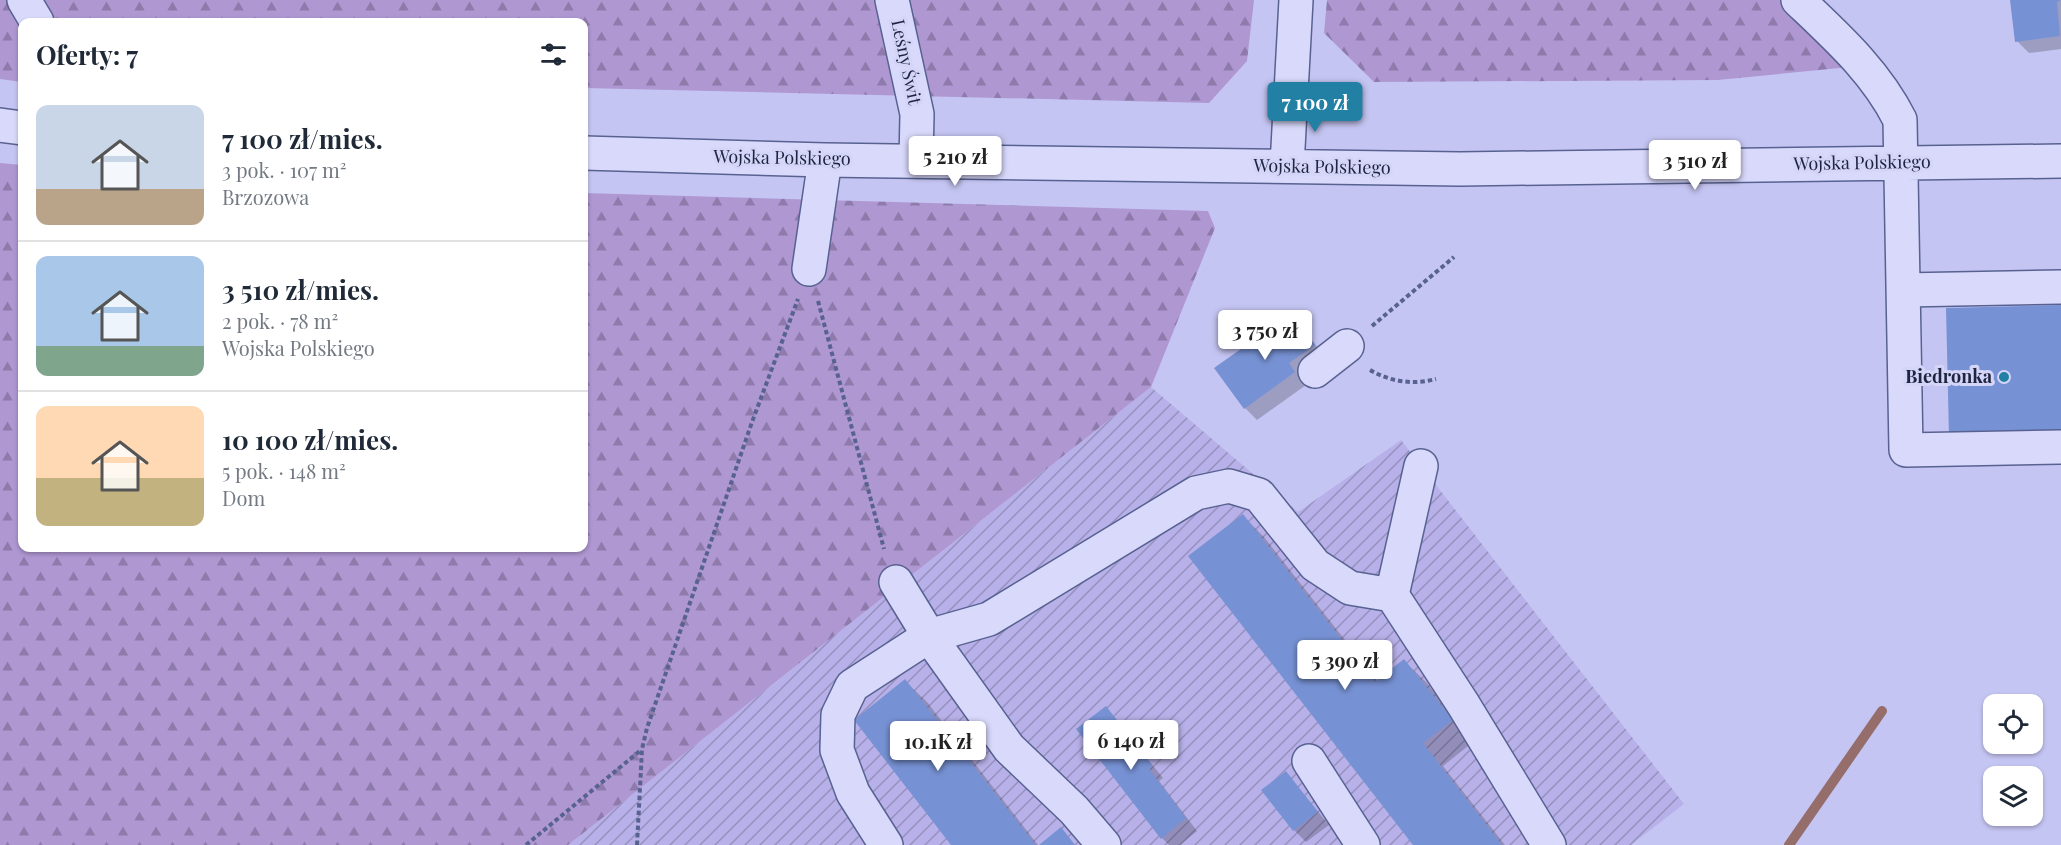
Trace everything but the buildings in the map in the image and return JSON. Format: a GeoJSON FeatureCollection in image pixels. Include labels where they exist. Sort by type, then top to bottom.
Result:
{"type":"FeatureCollection","features":[{"type":"Feature","properties":{"kind":"street"},"geometry":{"type":"LineString","coordinates":[[24,0],[35,18]]}},
{"type":"Feature","properties":{"kind":"street","name":"Leśny Świt"},"geometry":{"type":"LineString","coordinates":[[892,0],[917,114],[916,160]]}},
{"type":"Feature","properties":{"kind":"street"},"geometry":{"type":"LineString","coordinates":[[1287,166],[1296,0]]}},
{"type":"Feature","properties":{"kind":"street"},"geometry":{"type":"LineString","coordinates":[[1798,0],[1849,49],[1887,93],[1900,120],[1903,162],[1906,450],[2061,447]]}},
{"type":"Feature","properties":{"kind":"street"},"geometry":{"type":"LineString","coordinates":[[0,125],[18,127]]}},
{"type":"Feature","properties":{"kind":"street","name":"Wojska Polskiego"},"geometry":{"type":"LineString","coordinates":[[588,153],[825,160],[1460,169],[2061,161]]}},
{"type":"Feature","properties":{"kind":"street"},"geometry":{"type":"LineString","coordinates":[[809,269],[825,160]]}},
{"type":"Feature","properties":{"kind":"street"},"geometry":{"type":"LineString","coordinates":[[1904,290],[2061,287]]}},
{"type":"Feature","properties":{"kind":"street"},"geometry":{"type":"LineString","coordinates":[[1316,371],[1347,346]]}},
{"type":"Feature","properties":{"kind":"street"},"geometry":{"type":"LineString","coordinates":[[1421,466],[1392,595],[1463,704],[1549,845]]}},
{"type":"Feature","properties":{"kind":"street"},"geometry":{"type":"LineString","coordinates":[[885,845],[853,793],[837,750],[838,715],[852,686],[929,636],[989,619],[1196,493],[1229,486],[1258,495],[1315,565],[1350,588],[1392,595]]}},
{"type":"Feature","properties":{"kind":"street"},"geometry":{"type":"LineString","coordinates":[[896,582],[929,636],[1009,748],[1074,810],[1104,845]]}},
{"type":"Feature","properties":{"kind":"street"},"geometry":{"type":"LineString","coordinates":[[1309,762],[1363,845]]}},
{"type":"Feature","properties":{"kind":"path"},"geometry":{"type":"LineString","coordinates":[[1436,379],[1417,384],[1380,375],[1369,369],[1347,346],[1454,257]]}},
{"type":"Feature","properties":{"kind":"path"},"geometry":{"type":"LineString","coordinates":[[809,269],[882,542],[896,582]]}},
{"type":"Feature","properties":{"kind":"path"},"geometry":{"type":"LineString","coordinates":[[637,845],[642,749],[752,422],[809,269]]}},
{"type":"Feature","properties":{"kind":"path"},"geometry":{"type":"LineString","coordinates":[[526,845],[642,749]]}},
{"type":"Feature","properties":{"kind":"shaded area"},"geometry":{"type":"Polygon","coordinates":[[[1151,387],[1298,512],[1401,440],[1684,804],[1631,845],[568,845],[1151,387]]]}},
{"type":"Feature","properties":{"kind":"green space"},"geometry":{"type":"Polygon","coordinates":[[[0,0],[7,0],[18,18],[18,81],[0,79],[0,0]]]}},
{"type":"Feature","properties":{"kind":"green space"},"geometry":{"type":"Polygon","coordinates":[[[43,0],[1254,0],[1247,61],[1209,103],[588,88],[588,18],[54,18],[43,0]]]}},
{"type":"Feature","properties":{"kind":"green space"},"geometry":{"type":"Polygon","coordinates":[[[1327,0],[1798,0],[1850,67],[1718,80],[1374,82],[1324,33],[1327,0]]]}},
{"type":"Feature","properties":{"kind":"green space"},"geometry":{"type":"Polygon","coordinates":[[[0,163],[18,165],[18,552],[588,552],[588,193],[1208,211],[1215,228],[1151,387],[568,845],[0,845],[0,163]]]}},
{"type":"Feature","properties":{"kind":"waterway"},"geometry":{"type":"LineString","coordinates":[[1789,845],[1882,711]]}},
{"type":"Feature","properties":{"kind":"place","name":"Biedronka"},"geometry":{"type":"Point","coordinates":[2004,377]}}]}
